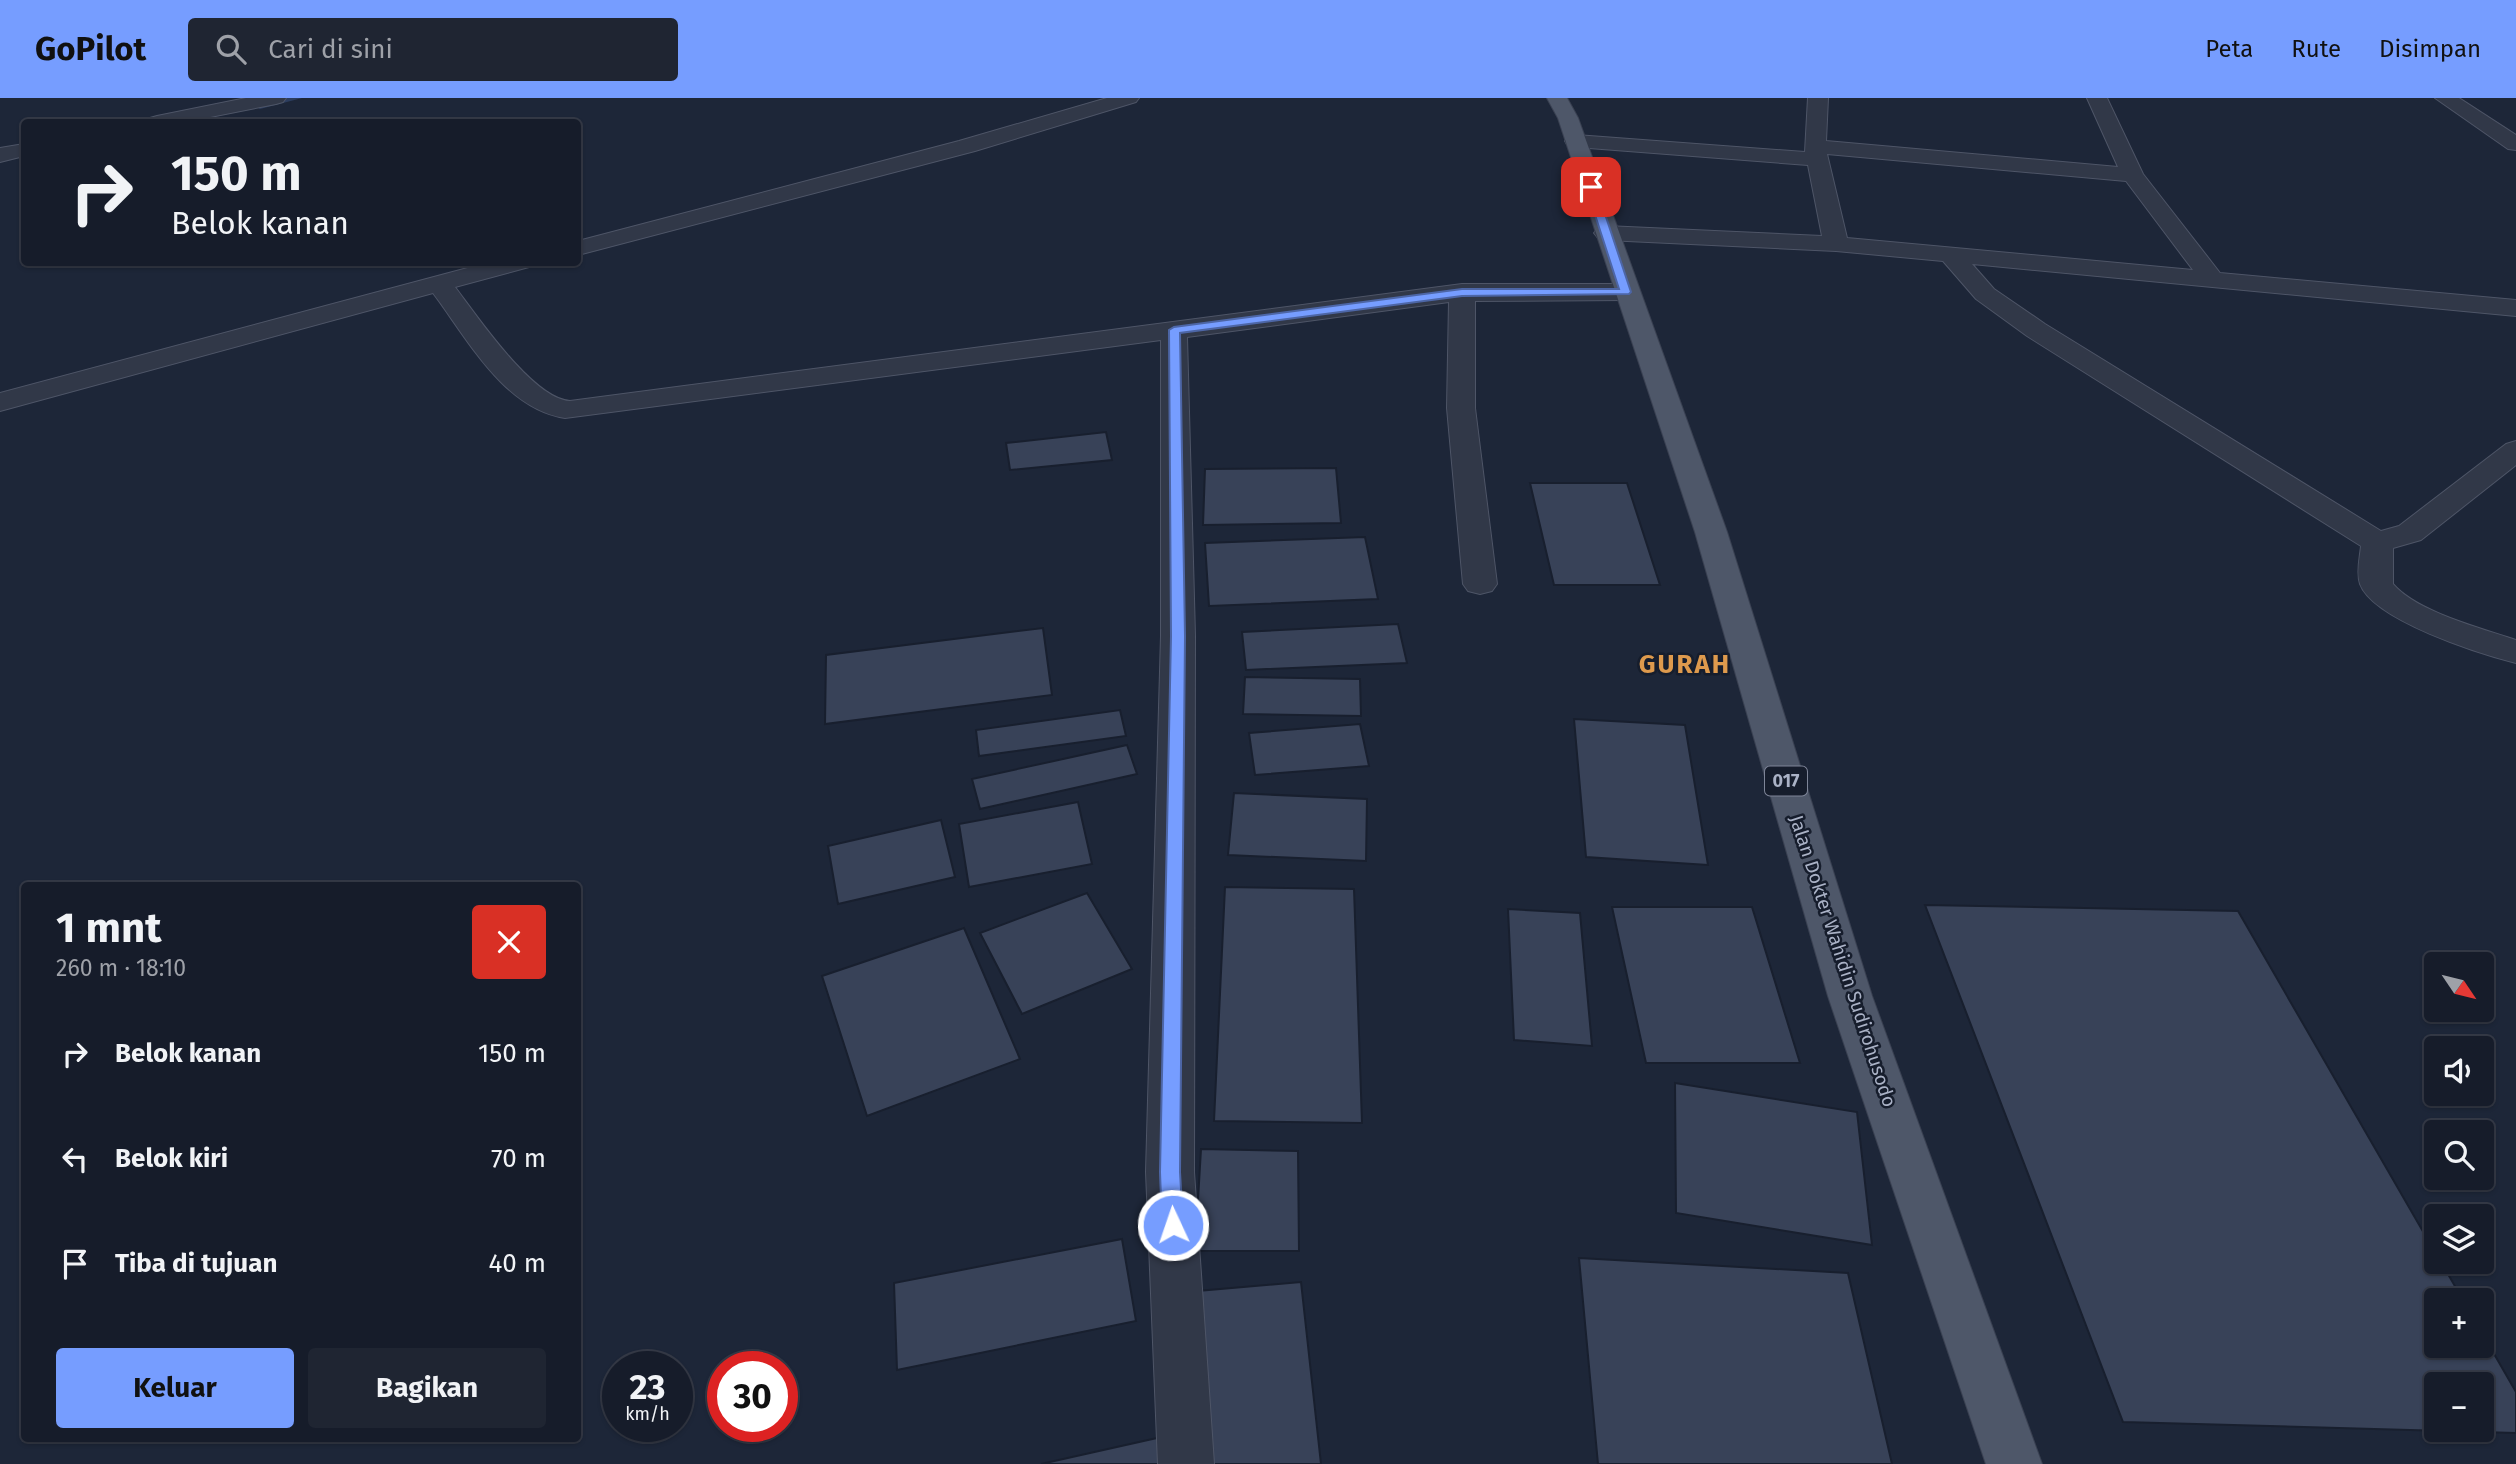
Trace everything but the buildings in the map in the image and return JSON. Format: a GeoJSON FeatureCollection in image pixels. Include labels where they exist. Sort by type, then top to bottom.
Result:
{"type":"FeatureCollection","features":[{"type":"Feature","properties":{"kind":"main road","name":"Jalan Dokter Wahidin Sudirohusodo"},"geometry":{"type":"LineString","coordinates":[[1557,98],[1576,141],[1711,532],[1850,996],[2014,1464]]}},
{"type":"Feature","properties":{"kind":"street"},"geometry":{"type":"LineString","coordinates":[[172,119],[276,98]]}},
{"type":"Feature","properties":{"kind":"street"},"geometry":{"type":"LineString","coordinates":[[581,247],[967,146],[1129,98]]}},
{"type":"Feature","properties":{"kind":"street"},"geometry":{"type":"LineString","coordinates":[[1818,98],[1816,153],[1836,244]]}},
{"type":"Feature","properties":{"kind":"street"},"geometry":{"type":"LineString","coordinates":[[2097,98],[2133,174],[2213,280]]}},
{"type":"Feature","properties":{"kind":"street"},"geometry":{"type":"LineString","coordinates":[[2445,98],[2516,144]]}},
{"type":"Feature","properties":{"kind":"street"},"geometry":{"type":"LineString","coordinates":[[1576,141],[1816,153],[2133,174]]}},
{"type":"Feature","properties":{"kind":"street"},"geometry":{"type":"LineString","coordinates":[[0,155],[21,151]]}},
{"type":"Feature","properties":{"kind":"street"},"geometry":{"type":"LineString","coordinates":[[1606,233],[1836,244],[2516,308]]}},
{"type":"Feature","properties":{"kind":"street"},"geometry":{"type":"LineString","coordinates":[[1951,255],[1984,294],[2036,330],[2377,542],[2410,533],[2516,450]]}},
{"type":"Feature","properties":{"kind":"street"},"geometry":{"type":"LineString","coordinates":[[0,402],[505,266]]}},
{"type":"Feature","properties":{"kind":"street"},"geometry":{"type":"LineString","coordinates":[[439,284],[517,381],[543,403],[562,410],[594,408],[1462,292],[1626,292]]}},
{"type":"Feature","properties":{"kind":"street"},"geometry":{"type":"LineString","coordinates":[[1462,292],[1461,408],[1480,584]]}},
{"type":"Feature","properties":{"kind":"street"},"geometry":{"type":"LineString","coordinates":[[1174,330],[1178,636],[1170,1172],[1186,1464]]}},
{"type":"Feature","properties":{"kind":"street"},"geometry":{"type":"LineString","coordinates":[[2377,542],[2377,585],[2390,601],[2421,617],[2516,652]]}},
{"type":"Feature","properties":{"kind":"waterway"},"geometry":{"type":"LineString","coordinates":[[260,106],[297,98]]}},
{"type":"Feature","properties":{"kind":"district","name":"GURAH"},"geometry":{"type":"Point","coordinates":[1685,664]}},
{"type":"Feature","properties":{"kind":"route"},"geometry":{"type":"LineString","coordinates":[[1173,1225],[1170,1172],[1178,636],[1174,330],[1462,292],[1626,292],[1591,187]]}}]}
